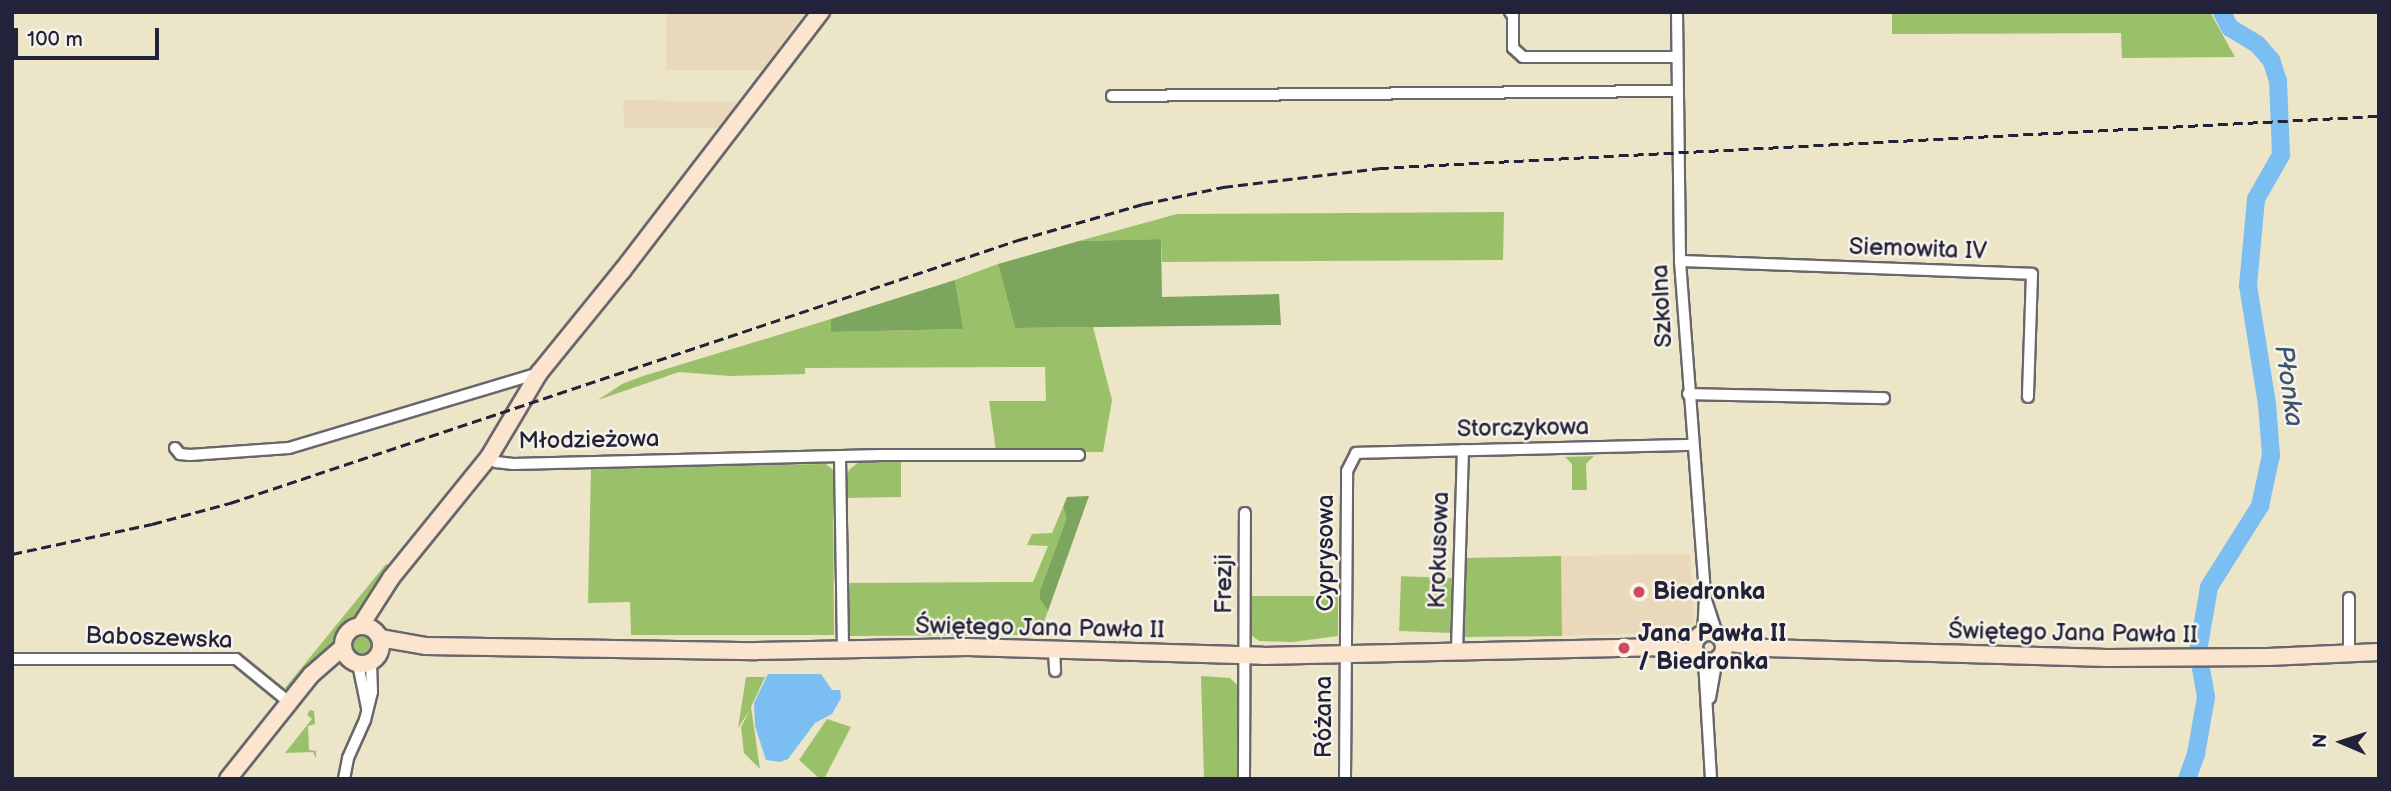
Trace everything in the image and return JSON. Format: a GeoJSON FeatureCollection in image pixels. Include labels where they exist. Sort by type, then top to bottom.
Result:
{"type":"FeatureCollection","features":[{"type":"Feature","properties":{"kind":"street","name":"Młodzieżowa"},"geometry":{"type":"LineString","coordinates":[[821,12],[622,271],[539,373],[489,457],[496,462],[513,464],[883,455],[1079,455]]}},
{"type":"Feature","properties":{"kind":"street"},"geometry":{"type":"LineString","coordinates":[[1510,12],[1513,16],[1513,48],[1522,57],[1676,57]]}},
{"type":"Feature","properties":{"kind":"street","name":"Szkolna"},"geometry":{"type":"LineString","coordinates":[[1677,12],[1680,261],[1691,445],[1710,647],[1708,705],[1711,779]]}},
{"type":"Feature","properties":{"kind":"street"},"geometry":{"type":"LineString","coordinates":[[1112,96],[1677,91]]}},
{"type":"Feature","properties":{"kind":"street","name":"Siemowita IV"},"geometry":{"type":"LineString","coordinates":[[1680,261],[2032,274],[2028,397]]}},
{"type":"Feature","properties":{"kind":"street"},"geometry":{"type":"LineString","coordinates":[[175,448],[180,454],[190,455],[289,448],[539,373]]}},
{"type":"Feature","properties":{"kind":"street"},"geometry":{"type":"LineString","coordinates":[[1688,394],[1884,398]]}},
{"type":"Feature","properties":{"kind":"street","name":"Storczykowa"},"geometry":{"type":"LineString","coordinates":[[1356,453],[1691,445]]}},
{"type":"Feature","properties":{"kind":"street","name":"Krokusowa"},"geometry":{"type":"LineString","coordinates":[[1457,652],[1463,450]]}},
{"type":"Feature","properties":{"kind":"street","name":"Cyprysowa"},"geometry":{"type":"LineString","coordinates":[[1345,654],[1347,471],[1356,453]]}},
{"type":"Feature","properties":{"kind":"street"},"geometry":{"type":"LineString","coordinates":[[344,779],[348,758],[367,711],[365,647],[385,586],[489,457]]}},
{"type":"Feature","properties":{"kind":"street"},"geometry":{"type":"LineString","coordinates":[[840,458],[843,649]]}},
{"type":"Feature","properties":{"kind":"street","name":"Frezji"},"geometry":{"type":"LineString","coordinates":[[1244,779],[1245,513]]}},
{"type":"Feature","properties":{"kind":"street"},"geometry":{"type":"LineString","coordinates":[[2349,598],[2349,653]]}},
{"type":"Feature","properties":{"kind":"street"},"geometry":{"type":"LineString","coordinates":[[228,779],[311,675],[365,647]]}},
{"type":"Feature","properties":{"kind":"street","name":"Świętego Jana Pawła II"},"geometry":{"type":"LineString","coordinates":[[365,647],[1054,650],[1245,655],[1710,647],[2158,658],[2379,652]]}},
{"type":"Feature","properties":{"kind":"street"},"geometry":{"type":"LineString","coordinates":[[1054,650],[1055,671]]}},
{"type":"Feature","properties":{"kind":"street","name":"Różana"},"geometry":{"type":"LineString","coordinates":[[1345,654],[1345,779]]}},
{"type":"Feature","properties":{"kind":"street","name":"Baboszewska"},"geometry":{"type":"LineString","coordinates":[[12,659],[236,659],[290,702]]}},
{"type":"Feature","properties":{"kind":"shaded area"},"geometry":{"type":"Polygon","coordinates":[[[666,12],[805,12],[762,70],[666,70],[666,12]]]}},
{"type":"Feature","properties":{"kind":"shaded area"},"geometry":{"type":"Polygon","coordinates":[[[623,100],[738,102],[718,128],[624,128],[623,100]]]}},
{"type":"Feature","properties":{"kind":"shaded area"},"geometry":{"type":"Polygon","coordinates":[[[1690,554],[1694,622],[1682,632],[1562,636],[1561,556],[1690,554]]]}},
{"type":"Feature","properties":{"kind":"green space"},"geometry":{"type":"Polygon","coordinates":[[[1892,12],[2210,12],[2235,57],[2122,58],[2121,33],[1892,34],[1892,12]]]}},
{"type":"Feature","properties":{"kind":"green space"},"geometry":{"type":"Polygon","coordinates":[[[1504,212],[1503,260],[1162,262],[1161,239],[1079,241],[1177,214],[1504,212]]]}},
{"type":"Feature","properties":{"kind":"green space"},"geometry":{"type":"Polygon","coordinates":[[[1161,239],[1162,297],[1279,294],[1281,325],[1015,328],[998,264],[1079,241],[1161,239]]]}},
{"type":"Feature","properties":{"kind":"green space"},"geometry":{"type":"Polygon","coordinates":[[[998,264],[1015,328],[1093,327],[1112,400],[1103,452],[996,451],[989,401],[1046,401],[1045,367],[805,368],[805,374],[730,376],[679,372],[598,400],[622,384],[643,376],[831,319],[831,332],[962,329],[955,280],[998,264]]]}},
{"type":"Feature","properties":{"kind":"green space"},"geometry":{"type":"Polygon","coordinates":[[[955,280],[963,329],[831,332],[831,319],[955,280]]]}},
{"type":"Feature","properties":{"kind":"green space"},"geometry":{"type":"Polygon","coordinates":[[[1594,456],[1586,464],[1587,490],[1572,490],[1572,464],[1565,457],[1594,456]]]}},
{"type":"Feature","properties":{"kind":"green space"},"geometry":{"type":"Polygon","coordinates":[[[860,461],[901,461],[901,497],[844,498],[844,483],[849,470],[860,461]]]}},
{"type":"Feature","properties":{"kind":"green space"},"geometry":{"type":"Polygon","coordinates":[[[826,464],[833,470],[834,635],[631,635],[630,602],[588,603],[591,468],[826,464]]]}},
{"type":"Feature","properties":{"kind":"green space"},"geometry":{"type":"Polygon","coordinates":[[[1089,496],[1048,611],[1039,598],[1040,590],[1065,523],[1063,507],[1067,497],[1089,496]]]}},
{"type":"Feature","properties":{"kind":"green space"},"geometry":{"type":"Polygon","coordinates":[[[1063,507],[1065,523],[1040,590],[1039,598],[1048,611],[1039,635],[849,636],[847,583],[1033,582],[1048,546],[1027,545],[1032,534],[1052,533],[1063,507]]]}},
{"type":"Feature","properties":{"kind":"green space"},"geometry":{"type":"Polygon","coordinates":[[[1561,556],[1562,636],[1465,637],[1462,626],[1464,558],[1561,556]]]}},
{"type":"Feature","properties":{"kind":"green space"},"geometry":{"type":"Polygon","coordinates":[[[386,564],[390,566],[358,616],[341,627],[331,650],[309,666],[287,690],[285,688],[386,564]]]}},
{"type":"Feature","properties":{"kind":"green space"},"geometry":{"type":"Polygon","coordinates":[[[1401,576],[1454,578],[1452,633],[1399,631],[1401,576]]]}},
{"type":"Feature","properties":{"kind":"green space"},"geometry":{"type":"Polygon","coordinates":[[[1252,596],[1338,596],[1338,636],[1293,642],[1259,641],[1251,635],[1252,596]]]}},
{"type":"Feature","properties":{"kind":"green space"},"geometry":{"type":"Polygon","coordinates":[[[362,633],[370,636],[373,644],[370,652],[362,655],[354,652],[351,644],[354,636],[362,633]]]}},
{"type":"Feature","properties":{"kind":"green space"},"geometry":{"type":"Polygon","coordinates":[[[1201,676],[1230,678],[1237,685],[1237,779],[1204,779],[1201,676]]]}},
{"type":"Feature","properties":{"kind":"green space"},"geometry":{"type":"Polygon","coordinates":[[[746,677],[765,677],[751,707],[760,769],[744,753],[741,727],[750,710],[738,728],[746,677]]]}},
{"type":"Feature","properties":{"kind":"green space"},"geometry":{"type":"Polygon","coordinates":[[[310,710],[314,711],[315,724],[308,726],[309,750],[316,751],[316,758],[313,752],[285,753],[312,719],[307,715],[310,710]]]}},
{"type":"Feature","properties":{"kind":"green space"},"geometry":{"type":"Polygon","coordinates":[[[827,719],[851,727],[824,779],[820,779],[799,760],[827,719]]]}},
{"type":"Feature","properties":{"kind":"water"},"geometry":{"type":"Polygon","coordinates":[[[768,674],[821,674],[832,690],[840,690],[841,698],[832,714],[815,723],[788,759],[780,762],[766,760],[755,726],[754,703],[768,674]]]}},
{"type":"Feature","properties":{"kind":"waterway","name":"Płonka"},"geometry":{"type":"LineString","coordinates":[[2187,779],[2196,754],[2206,697],[2198,651],[2209,587],[2260,506],[2271,455],[2267,404],[2248,286],[2256,199],[2281,155],[2278,81],[2271,60],[2257,44],[2230,28],[2222,12]]}},
{"type":"Feature","properties":{"kind":"railway"},"geometry":{"type":"LineString","coordinates":[[12,554],[152,524],[230,503],[1018,240],[1143,204],[1223,187],[1379,168],[2379,116]]}},
{"type":"Feature","properties":{"kind":"place","name":"Biedronka"},"geometry":{"type":"Point","coordinates":[1639,592]}},
{"type":"Feature","properties":{"kind":"place","name":"Jana Pawła II / Biedronka"},"geometry":{"type":"Point","coordinates":[1624,648]}}]}
